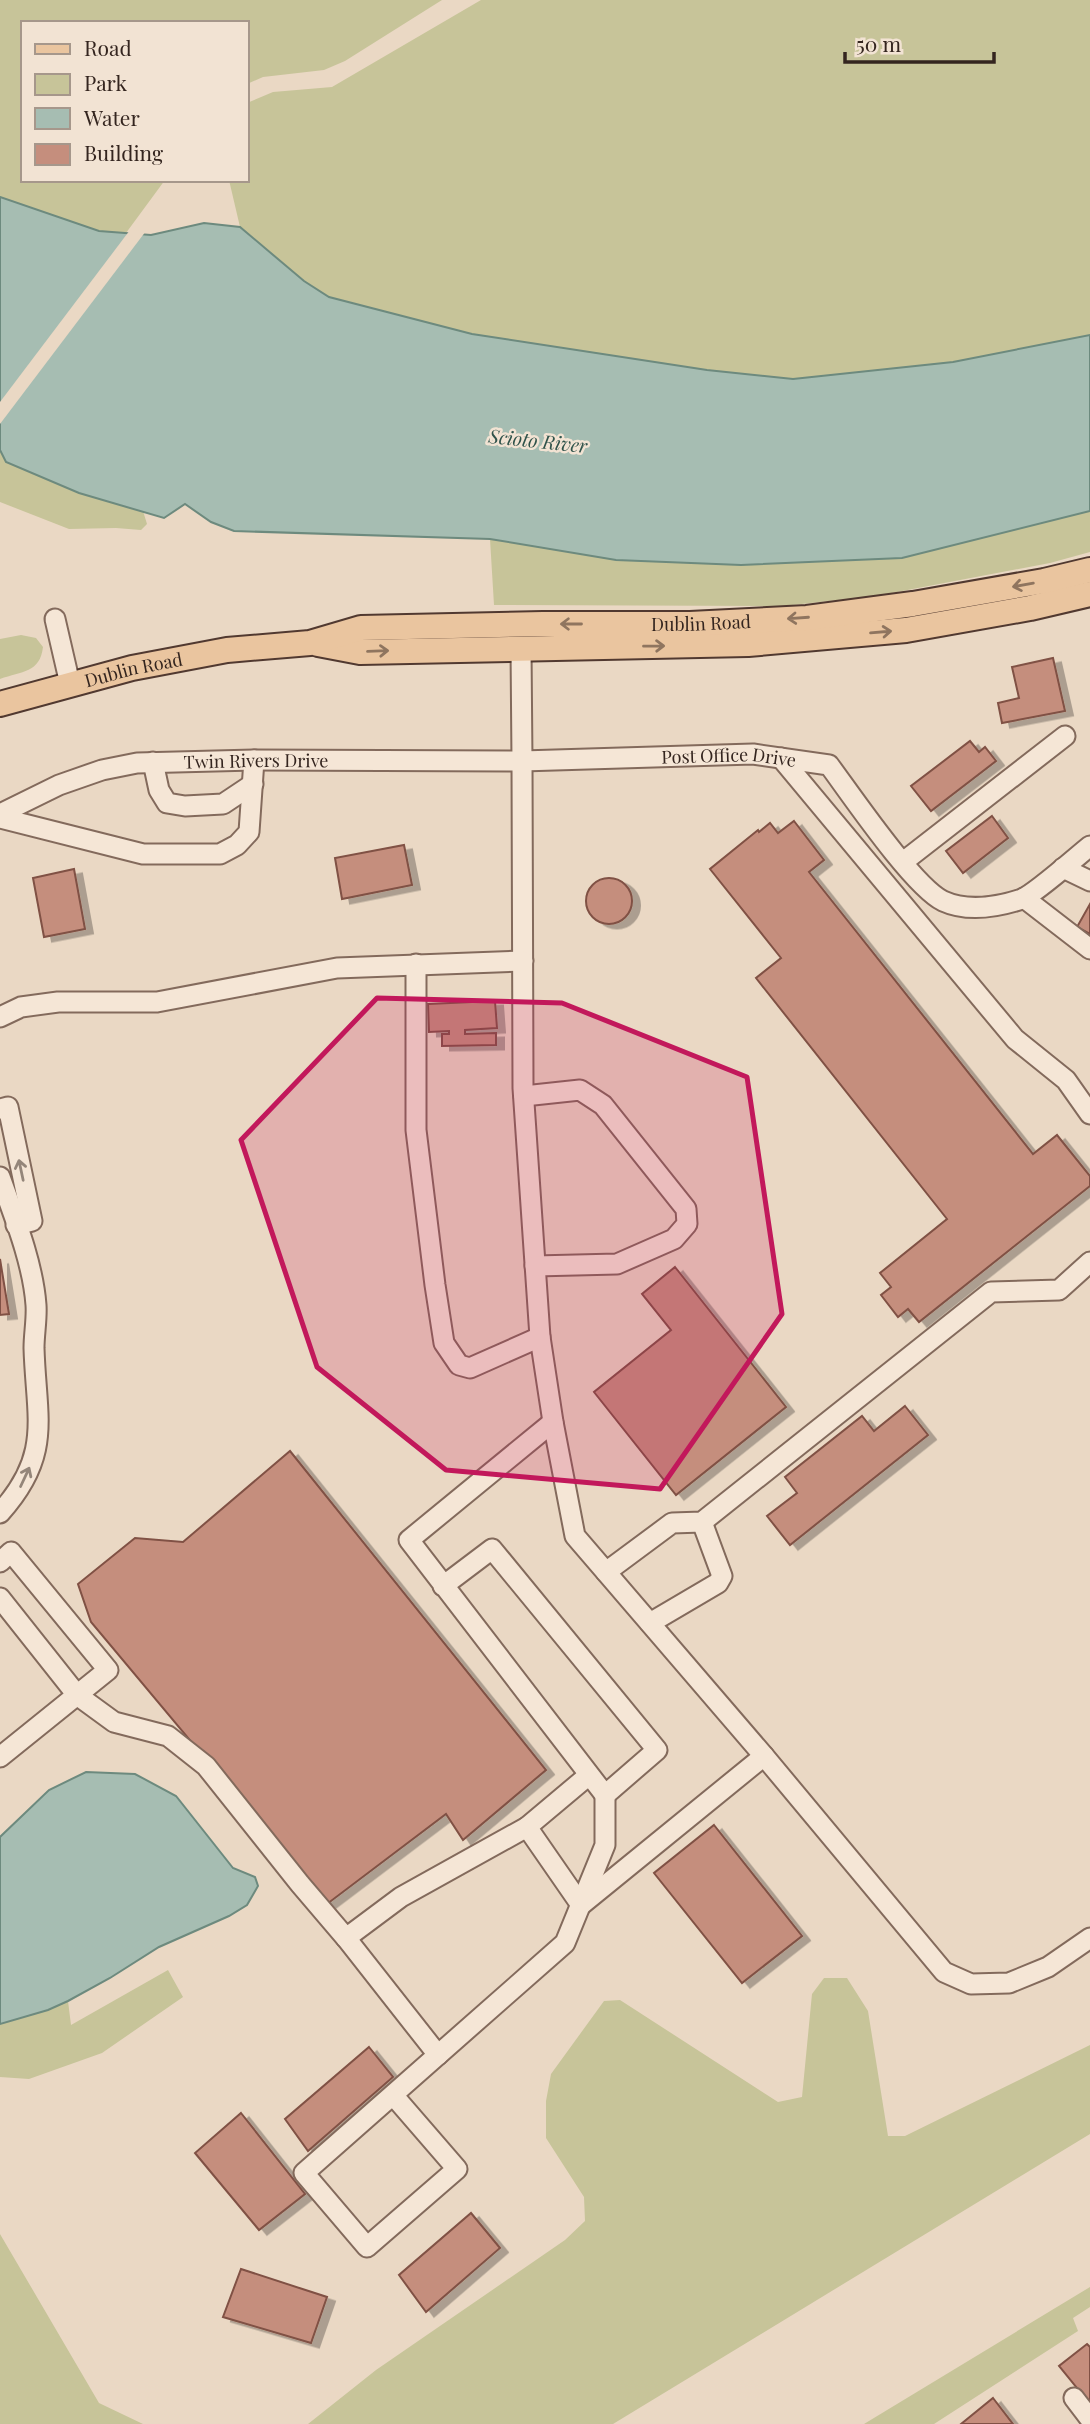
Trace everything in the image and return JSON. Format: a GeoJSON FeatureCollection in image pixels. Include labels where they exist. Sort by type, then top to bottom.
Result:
{"type":"FeatureCollection","features":[{"type":"Feature","properties":{"kind":"main road","name":"Dublin Road"},"geometry":{"type":"LineString","coordinates":[[0,704],[132,668],[227,650],[310,643],[361,628],[690,624],[807,618],[913,604],[1044,581],[1090,570]]}},
{"type":"Feature","properties":{"kind":"main road","name":"Dublin Road"},"geometry":{"type":"LineString","coordinates":[[310,643],[360,652],[748,644],[906,630],[1030,608],[1090,594]]}},
{"type":"Feature","properties":{"kind":"street"},"geometry":{"type":"LineString","coordinates":[[55,619],[70,684]]}},
{"type":"Feature","properties":{"kind":"street"},"geometry":{"type":"LineString","coordinates":[[521,648],[524,1096],[540,1337],[575,1536],[764,1756],[944,1972],[971,1984],[1009,1983],[1048,1967],[1090,1938]]}},
{"type":"Feature","properties":{"kind":"street"},"geometry":{"type":"LineString","coordinates":[[903,862],[1065,736]]}},
{"type":"Feature","properties":{"kind":"street","name":"Post Office Drive"},"geometry":{"type":"LineString","coordinates":[[522,761],[753,754],[829,765],[903,862],[932,894],[945,902],[976,908],[1024,898]]}},
{"type":"Feature","properties":{"kind":"street"},"geometry":{"type":"LineString","coordinates":[[781,758],[1015,1039],[1066,1080],[1090,1114]]}},
{"type":"Feature","properties":{"kind":"street"},"geometry":{"type":"LineString","coordinates":[[0,816],[143,854],[220,854],[237,845],[249,832],[254,760]]}},
{"type":"Feature","properties":{"kind":"street","name":"Twin Rivers Drive"},"geometry":{"type":"LineString","coordinates":[[0,816],[59,785],[102,770],[153,762],[522,761]]}},
{"type":"Feature","properties":{"kind":"street"},"geometry":{"type":"LineString","coordinates":[[153,762],[159,790],[167,803],[185,806],[223,804],[253,784]]}},
{"type":"Feature","properties":{"kind":"street"},"geometry":{"type":"LineString","coordinates":[[1090,846],[1024,898],[1090,949]]}},
{"type":"Feature","properties":{"kind":"street"},"geometry":{"type":"LineString","coordinates":[[1063,868],[1090,881]]}},
{"type":"Feature","properties":{"kind":"street"},"geometry":{"type":"LineString","coordinates":[[0,1017],[21,1007],[58,1002],[157,1002],[337,968],[523,961]]}},
{"type":"Feature","properties":{"kind":"street"},"geometry":{"type":"LineString","coordinates":[[416,964],[416,1130],[444,1343],[459,1364],[470,1368],[540,1337]]}},
{"type":"Feature","properties":{"kind":"street"},"geometry":{"type":"LineString","coordinates":[[524,1096],[580,1090],[603,1105],[686,1209],[687,1224],[674,1239],[617,1264],[536,1266]]}},
{"type":"Feature","properties":{"kind":"street"},"geometry":{"type":"LineString","coordinates":[[0,1109],[8,1107],[32,1221],[16,1224]]}},
{"type":"Feature","properties":{"kind":"street"},"geometry":{"type":"LineString","coordinates":[[0,1177],[26,1258],[36,1305],[34,1347],[39,1436],[33,1459],[16,1495],[0,1513]]}},
{"type":"Feature","properties":{"kind":"street"},"geometry":{"type":"LineString","coordinates":[[606,1572],[672,1523],[702,1522],[991,1292],[1059,1290],[1090,1262]]}},
{"type":"Feature","properties":{"kind":"street"},"geometry":{"type":"LineString","coordinates":[[393,2095],[457,2169],[367,2247],[304,2173],[565,1943],[605,1845],[605,1795],[409,1540],[553,1422]]}},
{"type":"Feature","properties":{"kind":"street"},"geometry":{"type":"LineString","coordinates":[[650,1623],[712,1587],[722,1576],[702,1522]]}},
{"type":"Feature","properties":{"kind":"street"},"geometry":{"type":"LineString","coordinates":[[443,1586],[492,1549],[657,1750],[605,1795]]}},
{"type":"Feature","properties":{"kind":"street"},"geometry":{"type":"LineString","coordinates":[[0,1562],[11,1552],[108,1670],[0,1757]]}},
{"type":"Feature","properties":{"kind":"street"},"geometry":{"type":"LineString","coordinates":[[0,1598],[77,1695],[114,1722],[168,1736],[205,1766],[346,1938],[438,2056]]}},
{"type":"Feature","properties":{"kind":"street"},"geometry":{"type":"LineString","coordinates":[[581,1905],[764,1756]]}},
{"type":"Feature","properties":{"kind":"street"},"geometry":{"type":"LineString","coordinates":[[346,1938],[401,1897],[527,1827],[589,1775]]}},
{"type":"Feature","properties":{"kind":"street"},"geometry":{"type":"LineString","coordinates":[[527,1827],[581,1905]]}},
{"type":"Feature","properties":{"kind":"street"},"geometry":{"type":"LineString","coordinates":[[1074,2398],[1090,2419]]}},
{"type":"Feature","properties":{"kind":"highlighted area"},"geometry":{"type":"Polygon","coordinates":[[[377,998],[562,1003],[747,1077],[782,1314],[660,1489],[446,1470],[317,1367],[241,1140],[377,998]]]}},
{"type":"Feature","properties":{"kind":"green space"},"geometry":{"type":"Polygon","coordinates":[[[0,0],[442,0],[345,61],[324,70],[263,77],[248,84],[248,21],[21,21],[21,182],[164,182],[126,233],[99,231],[0,197],[0,0]]]}},
{"type":"Feature","properties":{"kind":"green space"},"geometry":{"type":"Polygon","coordinates":[[[481,0],[1090,0],[1090,335],[953,362],[793,379],[707,370],[472,334],[329,297],[304,281],[240,227],[229,182],[248,182],[248,103],[273,92],[332,87],[481,0]]]}},
{"type":"Feature","properties":{"kind":"green space"},"geometry":{"type":"Polygon","coordinates":[[[0,450],[6,462],[79,493],[143,511],[147,524],[141,530],[69,529],[0,502],[0,450]]]}},
{"type":"Feature","properties":{"kind":"green space"},"geometry":{"type":"Polygon","coordinates":[[[1090,511],[1090,552],[1050,563],[876,596],[783,606],[494,605],[490,539],[616,560],[741,565],[902,558],[1090,511]]]}},
{"type":"Feature","properties":{"kind":"green space"},"geometry":{"type":"Polygon","coordinates":[[[21,635],[36,638],[43,647],[41,656],[29,670],[0,679],[0,639],[21,635]]]}},
{"type":"Feature","properties":{"kind":"green space"},"geometry":{"type":"Polygon","coordinates":[[[168,1970],[183,1997],[102,2053],[29,2079],[0,2077],[0,2024],[48,2010],[68,2001],[71,2025],[168,1970]]]}},
{"type":"Feature","properties":{"kind":"green space"},"geometry":{"type":"Polygon","coordinates":[[[824,1978],[847,1978],[868,2011],[888,2136],[905,2136],[1090,2045],[1090,2134],[613,2424],[308,2424],[376,2370],[565,2240],[585,2221],[584,2197],[546,2138],[546,2101],[551,2074],[604,2001],[620,2000],[778,2102],[802,2097],[812,1994],[824,1978]]]}},
{"type":"Feature","properties":{"kind":"green space"},"geometry":{"type":"Polygon","coordinates":[[[0,2234],[99,2403],[143,2424],[0,2424],[0,2234]]]}},
{"type":"Feature","properties":{"kind":"green space"},"geometry":{"type":"Polygon","coordinates":[[[1090,2287],[1090,2307],[1073,2318],[1078,2331],[934,2424],[864,2424],[1090,2287]]]}},
{"type":"Feature","properties":{"kind":"water","name":"Scioto River"},"geometry":{"type":"Polygon","coordinates":[[[0,197],[99,231],[151,235],[204,223],[240,227],[304,281],[329,297],[472,334],[707,370],[793,379],[953,362],[1090,335],[1090,511],[902,558],[741,565],[616,560],[490,539],[234,531],[211,522],[185,504],[164,518],[79,493],[6,462],[0,450],[0,197]]]}},
{"type":"Feature","properties":{"kind":"water"},"geometry":{"type":"Polygon","coordinates":[[[86,1772],[135,1774],[176,1796],[233,1868],[255,1877],[258,1886],[247,1905],[229,1916],[159,1947],[68,2001],[48,2010],[0,2024],[0,1837],[49,1790],[86,1772]]]}},
{"type":"Feature","properties":{"kind":"pier"},"geometry":{"type":"Polygon","coordinates":[[[130,230],[146,231],[0,424],[0,402],[130,230]]]}},
{"type":"Feature","properties":{"kind":"building"},"geometry":{"type":"Polygon","coordinates":[[[1053,658],[1065,711],[1002,723],[998,703],[1019,698],[1012,667],[1053,658]]]}},
{"type":"Feature","properties":{"kind":"building"},"geometry":{"type":"Polygon","coordinates":[[[970,741],[979,752],[985,747],[996,761],[931,811],[911,786],[970,741]]]}},
{"type":"Feature","properties":{"kind":"building"},"geometry":{"type":"Polygon","coordinates":[[[992,816],[1008,838],[963,873],[946,851],[992,816]]]}},
{"type":"Feature","properties":{"kind":"building"},"geometry":{"type":"Polygon","coordinates":[[[794,821],[824,860],[809,872],[1033,1154],[1057,1135],[1090,1176],[1090,1186],[919,1322],[908,1309],[898,1317],[881,1295],[891,1287],[880,1273],[947,1219],[756,978],[781,958],[710,869],[770,823],[778,833],[794,821]]]}},
{"type":"Feature","properties":{"kind":"building"},"geometry":{"type":"Polygon","coordinates":[[[404,845],[412,885],[342,899],[335,858],[404,845]]]}},
{"type":"Feature","properties":{"kind":"building"},"geometry":{"type":"Polygon","coordinates":[[[74,869],[85,929],[44,937],[33,878],[74,869]]]}},
{"type":"Feature","properties":{"kind":"building"},"geometry":{"type":"Polygon","coordinates":[[[609,878],[625,885],[632,901],[625,917],[609,924],[593,917],[586,901],[593,885],[609,878]]]}},
{"type":"Feature","properties":{"kind":"building"},"geometry":{"type":"Polygon","coordinates":[[[1090,904],[1090,934],[1077,927],[1090,904]]]}},
{"type":"Feature","properties":{"kind":"building"},"geometry":{"type":"Polygon","coordinates":[[[495,1001],[497,1028],[465,1030],[465,1034],[496,1033],[496,1045],[442,1046],[442,1034],[449,1034],[449,1031],[429,1032],[428,1004],[495,1001]]]}},
{"type":"Feature","properties":{"kind":"building"},"geometry":{"type":"Polygon","coordinates":[[[0,1259],[9,1314],[0,1315],[0,1259]]]}},
{"type":"Feature","properties":{"kind":"building"},"geometry":{"type":"Polygon","coordinates":[[[675,1267],[786,1407],[676,1495],[594,1392],[671,1330],[642,1294],[675,1267]]]}},
{"type":"Feature","properties":{"kind":"building"},"geometry":{"type":"Polygon","coordinates":[[[905,1406],[928,1435],[790,1545],[767,1516],[797,1493],[785,1477],[862,1416],[874,1431],[905,1406]]]}},
{"type":"Feature","properties":{"kind":"building"},"geometry":{"type":"Polygon","coordinates":[[[290,1451],[546,1770],[463,1840],[446,1814],[327,1904],[91,1622],[78,1584],[135,1538],[183,1542],[290,1451]]]}},
{"type":"Feature","properties":{"kind":"building"},"geometry":{"type":"Polygon","coordinates":[[[714,1825],[802,1936],[742,1983],[654,1873],[714,1825]]]}},
{"type":"Feature","properties":{"kind":"building"},"geometry":{"type":"Polygon","coordinates":[[[369,2047],[393,2077],[308,2151],[285,2119],[369,2047]]]}},
{"type":"Feature","properties":{"kind":"building"},"geometry":{"type":"Polygon","coordinates":[[[241,2113],[305,2194],[259,2230],[195,2153],[241,2113]]]}},
{"type":"Feature","properties":{"kind":"building"},"geometry":{"type":"Polygon","coordinates":[[[471,2213],[500,2248],[426,2312],[399,2275],[471,2213]]]}},
{"type":"Feature","properties":{"kind":"building"},"geometry":{"type":"Polygon","coordinates":[[[241,2269],[327,2297],[311,2343],[223,2317],[241,2269]]]}},
{"type":"Feature","properties":{"kind":"building"},"geometry":{"type":"Polygon","coordinates":[[[1087,2344],[1090,2347],[1090,2404],[1059,2366],[1087,2344]]]}},
{"type":"Feature","properties":{"kind":"building"},"geometry":{"type":"Polygon","coordinates":[[[993,2398],[1013,2424],[961,2424],[993,2398]]]}}]}
